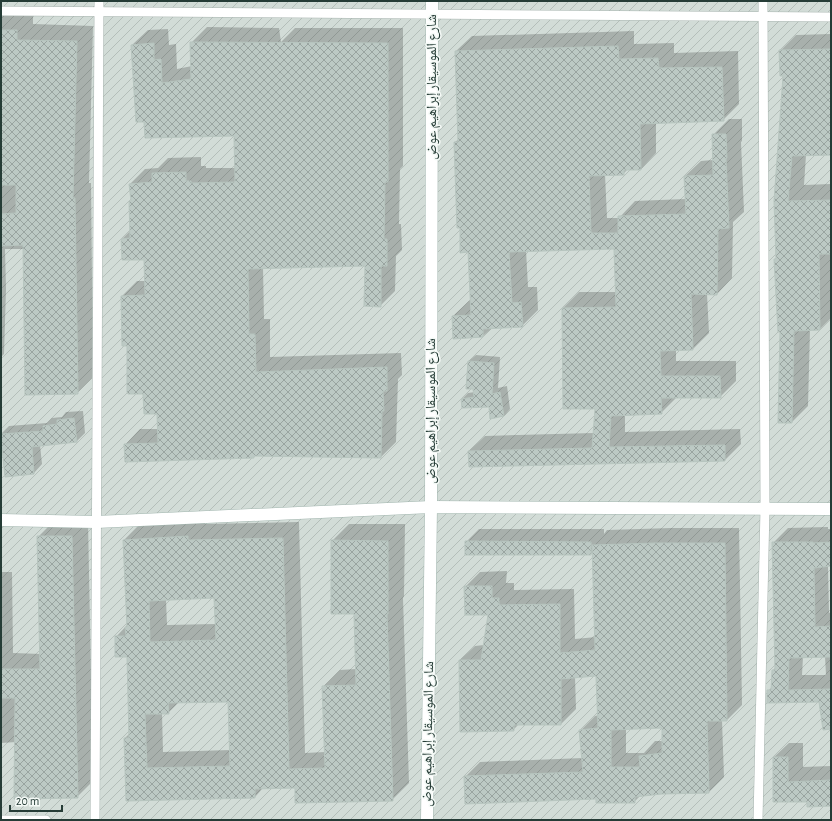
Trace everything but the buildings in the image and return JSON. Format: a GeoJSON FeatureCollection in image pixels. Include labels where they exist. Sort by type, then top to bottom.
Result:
{"type":"FeatureCollection","features":[{"type":"Feature","properties":{"kind":"street","name":"شارع الموسيقار إبراهيم عوض"},"geometry":{"type":"LineString","coordinates":[[427,820],[431,507],[432,1]]}},
{"type":"Feature","properties":{"kind":"street"},"geometry":{"type":"LineString","coordinates":[[1,520],[96,522],[431,507],[831,508]]}},
{"type":"Feature","properties":{"kind":"lane"},"geometry":{"type":"LineString","coordinates":[[95,820],[99,1]]}},
{"type":"Feature","properties":{"kind":"lane"},"geometry":{"type":"LineString","coordinates":[[758,820],[765,508],[763,1]]}},
{"type":"Feature","properties":{"kind":"lane"},"geometry":{"type":"LineString","coordinates":[[1,11],[831,17]]}},
{"type":"Feature","properties":{"kind":"lane"},"geometry":{"type":"LineString","coordinates":[[1,820],[46,820]]}},
{"type":"Feature","properties":{"kind":"shaded area"},"geometry":{"type":"Polygon","coordinates":[[[1,1],[831,1],[831,820],[1,820],[1,1]]]}}]}
